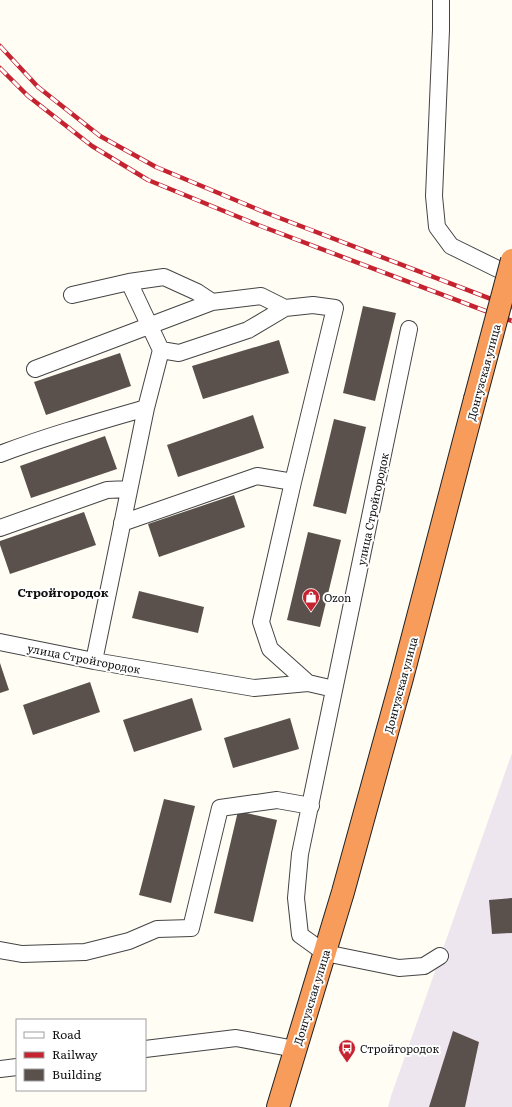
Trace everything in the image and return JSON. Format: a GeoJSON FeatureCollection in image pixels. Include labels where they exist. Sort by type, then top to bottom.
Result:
{"type":"FeatureCollection","features":[{"type":"Feature","properties":{"kind":"highway","name":"Донгузская улица"},"geometry":{"type":"LineString","coordinates":[[278,1107],[343,892],[402,678],[512,260]]}},
{"type":"Feature","properties":{"kind":"street"},"geometry":{"type":"LineString","coordinates":[[441,0],[442,30],[434,196],[437,227],[451,246],[512,276]]}},
{"type":"Feature","properties":{"kind":"street"},"geometry":{"type":"LineString","coordinates":[[72,295],[129,282],[164,277],[197,292],[212,302]]}},
{"type":"Feature","properties":{"kind":"street"},"geometry":{"type":"LineString","coordinates":[[94,661],[146,408],[161,350],[129,282]]}},
{"type":"Feature","properties":{"kind":"street"},"geometry":{"type":"LineString","coordinates":[[35,369],[212,302],[261,296],[285,308]]}},
{"type":"Feature","properties":{"kind":"street"},"geometry":{"type":"LineString","coordinates":[[161,350],[179,353],[248,330],[285,308],[313,305],[335,308],[261,622],[270,649],[308,683]]}},
{"type":"Feature","properties":{"kind":"street","name":"улица Стройгородок"},"geometry":{"type":"LineString","coordinates":[[325,954],[300,935],[296,898],[300,854],[409,329]]}},
{"type":"Feature","properties":{"kind":"street"},"geometry":{"type":"LineString","coordinates":[[0,454],[20,446],[146,408]]}},
{"type":"Feature","properties":{"kind":"street"},"geometry":{"type":"LineString","coordinates":[[122,523],[257,476],[293,482]]}},
{"type":"Feature","properties":{"kind":"street"},"geometry":{"type":"LineString","coordinates":[[0,528],[107,490],[129,489]]}},
{"type":"Feature","properties":{"kind":"street","name":"улица Стройгородок"},"geometry":{"type":"LineString","coordinates":[[0,642],[94,661],[254,688],[308,683],[334,689]]}},
{"type":"Feature","properties":{"kind":"street"},"geometry":{"type":"LineString","coordinates":[[0,950],[22,954],[85,952],[129,941],[157,929],[191,928],[220,808],[277,800],[311,806]]}},
{"type":"Feature","properties":{"kind":"street"},"geometry":{"type":"LineString","coordinates":[[325,954],[399,968],[424,966],[440,956]]}},
{"type":"Feature","properties":{"kind":"street"},"geometry":{"type":"LineString","coordinates":[[146,1049],[236,1038],[295,1049]]}},
{"type":"Feature","properties":{"kind":"street"},"geometry":{"type":"LineString","coordinates":[[0,1069],[16,1067]]}},
{"type":"Feature","properties":{"kind":"shaded area"},"geometry":{"type":"Polygon","coordinates":[[[512,753],[512,1107],[388,1107],[391,1096],[512,753]]]}},
{"type":"Feature","properties":{"kind":"building"},"geometry":{"type":"Polygon","coordinates":[[[363,306],[396,313],[375,401],[343,393],[363,306]]]}},
{"type":"Feature","properties":{"kind":"building"},"geometry":{"type":"Polygon","coordinates":[[[279,340],[289,373],[203,399],[192,366],[279,340]]]}},
{"type":"Feature","properties":{"kind":"building"},"geometry":{"type":"Polygon","coordinates":[[[120,353],[131,386],[46,415],[34,382],[120,353]]]}},
{"type":"Feature","properties":{"kind":"building"},"geometry":{"type":"Polygon","coordinates":[[[253,415],[264,448],[178,477],[167,445],[253,415]]]}},
{"type":"Feature","properties":{"kind":"building"},"geometry":{"type":"Polygon","coordinates":[[[334,419],[366,427],[346,514],[313,506],[334,419]]]}},
{"type":"Feature","properties":{"kind":"building"},"geometry":{"type":"Polygon","coordinates":[[[105,436],[117,469],[31,498],[20,466],[105,436]]]}},
{"type":"Feature","properties":{"kind":"building"},"geometry":{"type":"Polygon","coordinates":[[[234,495],[245,527],[159,557],[148,524],[234,495]]]}},
{"type":"Feature","properties":{"kind":"building"},"geometry":{"type":"Polygon","coordinates":[[[84,512],[96,545],[10,574],[0,541],[84,512]]]}},
{"type":"Feature","properties":{"kind":"building"},"geometry":{"type":"Polygon","coordinates":[[[308,532],[341,540],[320,627],[287,620],[308,532]]]}},
{"type":"Feature","properties":{"kind":"building"},"geometry":{"type":"Polygon","coordinates":[[[139,591],[204,607],[198,633],[132,618],[139,591]]]}},
{"type":"Feature","properties":{"kind":"building"},"geometry":{"type":"Polygon","coordinates":[[[0,663],[9,690],[0,693],[0,663]]]}},
{"type":"Feature","properties":{"kind":"building"},"geometry":{"type":"Polygon","coordinates":[[[90,682],[100,712],[33,735],[23,705],[90,682]]]}},
{"type":"Feature","properties":{"kind":"building"},"geometry":{"type":"Polygon","coordinates":[[[192,698],[202,730],[134,752],[123,720],[192,698]]]}},
{"type":"Feature","properties":{"kind":"building"},"geometry":{"type":"Polygon","coordinates":[[[290,718],[299,749],[233,768],[224,738],[290,718]]]}},
{"type":"Feature","properties":{"kind":"building"},"geometry":{"type":"Polygon","coordinates":[[[164,799],[195,806],[171,903],[139,895],[164,799]]]}},
{"type":"Feature","properties":{"kind":"building"},"geometry":{"type":"Polygon","coordinates":[[[238,811],[277,820],[253,922],[214,913],[238,811]]]}},
{"type":"Feature","properties":{"kind":"building"},"geometry":{"type":"Polygon","coordinates":[[[512,898],[512,933],[492,934],[489,900],[512,898]]]}},
{"type":"Feature","properties":{"kind":"building"},"geometry":{"type":"Polygon","coordinates":[[[453,1031],[479,1042],[465,1107],[429,1107],[453,1031]]]}},
{"type":"Feature","properties":{"kind":"railway"},"geometry":{"type":"LineString","coordinates":[[0,46],[38,87],[100,136],[156,167],[264,212],[512,307]]}},
{"type":"Feature","properties":{"kind":"railway"},"geometry":{"type":"LineString","coordinates":[[0,68],[28,96],[92,146],[148,180],[258,225],[512,321]]}},
{"type":"Feature","properties":{"kind":"place","name":"Ozon"},"geometry":{"type":"Point","coordinates":[311,612]}},
{"type":"Feature","properties":{"kind":"place","name":"Стройгородок"},"geometry":{"type":"Point","coordinates":[347,1063]}},
{"type":"Feature","properties":{"kind":"district","name":"Стройгородок"},"geometry":{"type":"Point","coordinates":[63,592]}}]}
